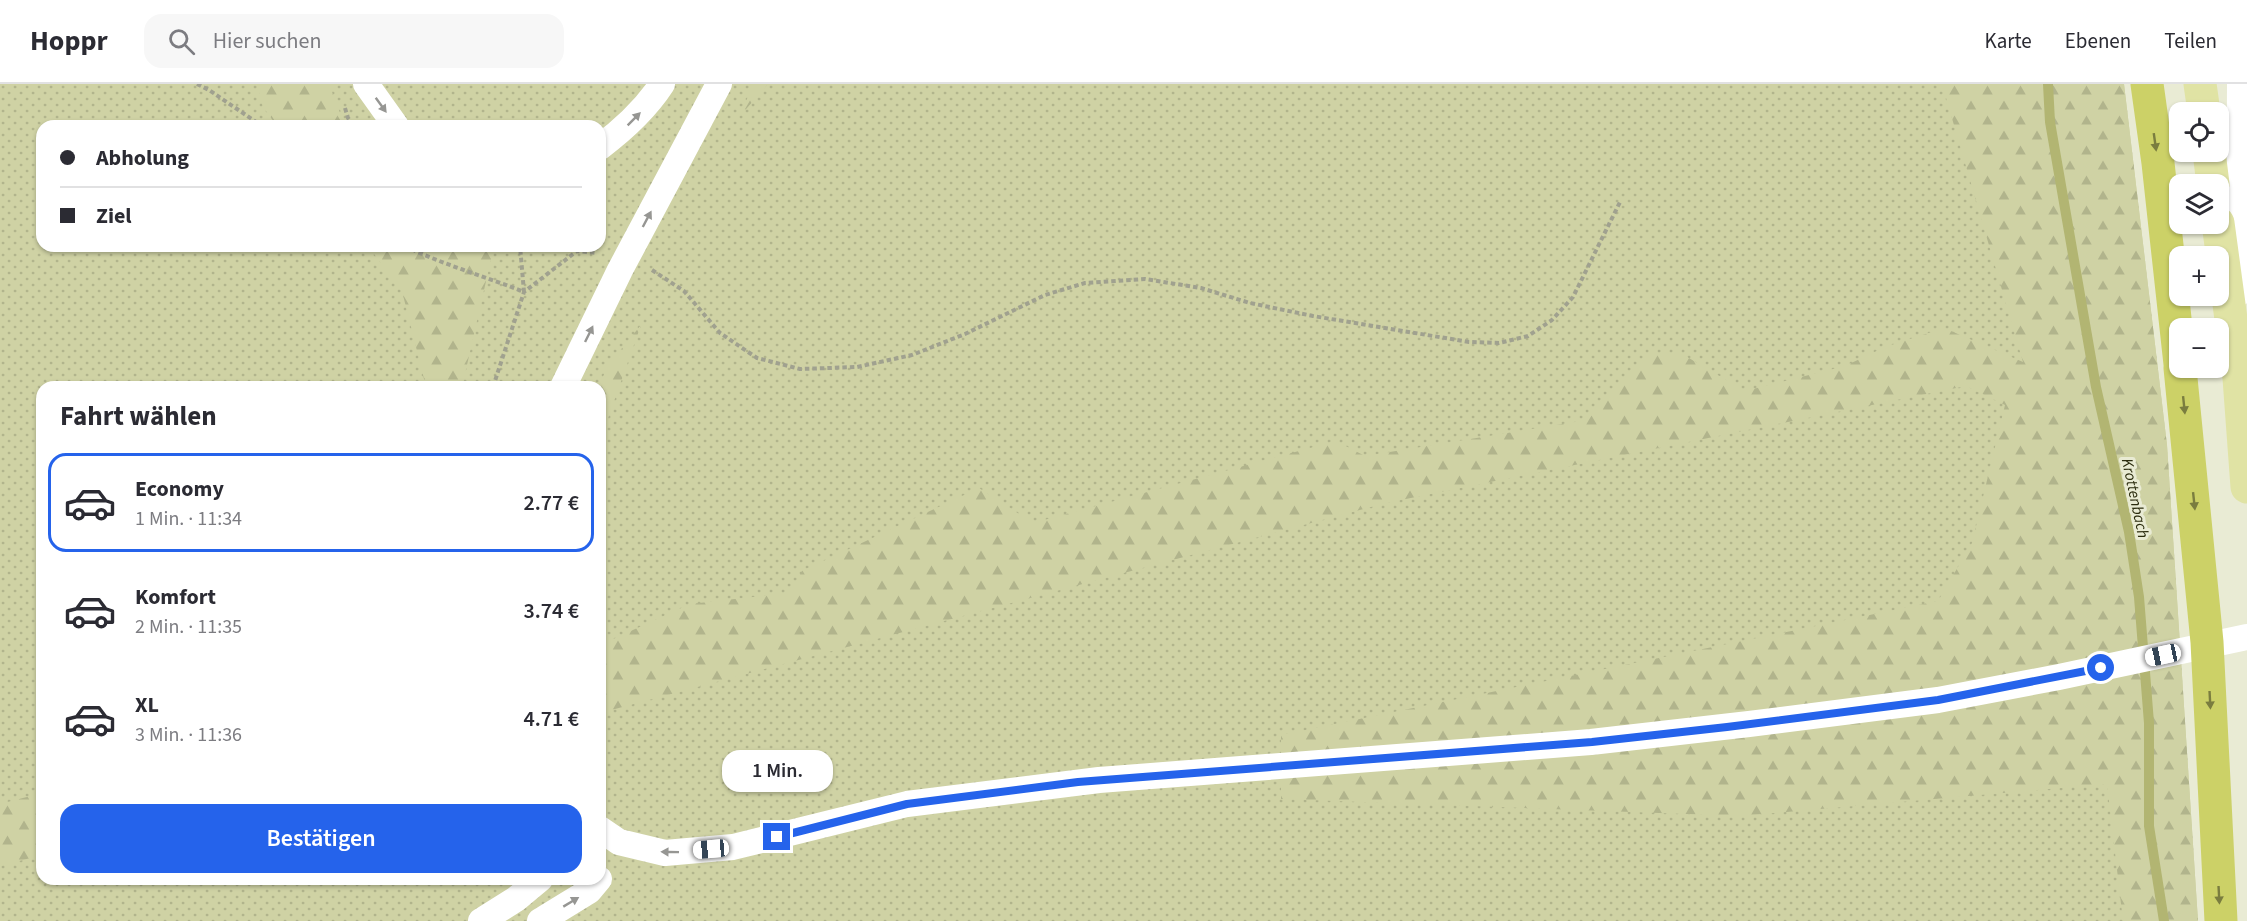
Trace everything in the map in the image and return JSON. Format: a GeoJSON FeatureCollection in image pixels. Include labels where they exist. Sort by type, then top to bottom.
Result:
{"type":"FeatureCollection","features":[{"type":"Feature","properties":{"kind":"highway"},"geometry":{"type":"LineString","coordinates":[[2147,84],[2175,318]]}},
{"type":"Feature","properties":{"kind":"highway"},"geometry":{"type":"LineString","coordinates":[[2181,378],[2207,642],[2221,921]]}},
{"type":"Feature","properties":{"kind":"main road"},"geometry":{"type":"LineString","coordinates":[[2200,84],[2203,102]]}},
{"type":"Feature","properties":{"kind":"main road"},"geometry":{"type":"LineString","coordinates":[[2219,234],[2239,378],[2247,487]]}},
{"type":"Feature","properties":{"kind":"street"},"geometry":{"type":"LineString","coordinates":[[366,84],[392,120]]}},
{"type":"Feature","properties":{"kind":"street"},"geometry":{"type":"LineString","coordinates":[[606,143],[641,113],[662,84]]}},
{"type":"Feature","properties":{"kind":"street"},"geometry":{"type":"LineString","coordinates":[[566,381],[627,257],[719,84]]}},
{"type":"Feature","properties":{"kind":"street"},"geometry":{"type":"LineString","coordinates":[[2239,378],[2240,84]]}},
{"type":"Feature","properties":{"kind":"street"},"geometry":{"type":"LineString","coordinates":[[606,871],[606,840],[665,853],[733,848],[907,804],[1042,787],[1099,780],[1614,739],[1938,700],[2247,637]]}},
{"type":"Feature","properties":{"kind":"street"},"geometry":{"type":"LineString","coordinates":[[482,921],[533,885]]}},
{"type":"Feature","properties":{"kind":"street"},"geometry":{"type":"LineString","coordinates":[[540,921],[589,891],[594,885]]}},
{"type":"Feature","properties":{"kind":"path"},"geometry":{"type":"LineString","coordinates":[[197,84],[254,120]]}},
{"type":"Feature","properties":{"kind":"path"},"geometry":{"type":"LineString","coordinates":[[585,252],[627,257],[663,275],[684,291],[720,333],[757,358],[800,369],[857,367],[912,355],[965,334],[1045,295],[1085,283],[1145,279],[1201,288],[1250,303],[1313,316],[1469,342],[1499,343],[1528,336],[1552,321],[1573,297],[1620,202]]}},
{"type":"Feature","properties":{"kind":"path"},"geometry":{"type":"LineString","coordinates":[[417,252],[435,261],[524,292]]}},
{"type":"Feature","properties":{"kind":"path"},"geometry":{"type":"LineString","coordinates":[[495,381],[524,292],[521,252]]}},
{"type":"Feature","properties":{"kind":"path"},"geometry":{"type":"LineString","coordinates":[[524,292],[576,252]]}},
{"type":"Feature","properties":{"kind":"green space"},"geometry":{"type":"Polygon","coordinates":[[[0,84],[2124,84],[2167,445],[2198,921],[0,921],[0,84]]]}},
{"type":"Feature","properties":{"kind":"green space"},"geometry":{"type":"Polygon","coordinates":[[[257,84],[329,84],[343,120],[273,120],[263,107],[257,84]]]}},
{"type":"Feature","properties":{"kind":"green space"},"geometry":{"type":"Polygon","coordinates":[[[753,84],[768,84],[740,116],[753,84]]]}},
{"type":"Feature","properties":{"kind":"green space"},"geometry":{"type":"Polygon","coordinates":[[[1942,84],[2124,84],[2167,445],[2198,921],[2123,921],[2107,784],[1740,816],[1281,799],[1281,735],[1938,601],[1972,543],[2005,405],[1966,386],[1386,503],[606,711],[606,642],[690,604],[790,593],[802,571],[979,488],[1033,523],[1336,441],[1365,456],[1587,420],[1652,355],[1682,354],[1745,391],[1845,366],[1885,347],[1944,328],[2023,362],[1942,84]]]}},
{"type":"Feature","properties":{"kind":"green space"},"geometry":{"type":"Polygon","coordinates":[[[373,252],[493,252],[463,381],[424,381],[402,291],[373,252]]]}},
{"type":"Feature","properties":{"kind":"green space"},"geometry":{"type":"Polygon","coordinates":[[[641,325],[606,424],[606,381],[601,381],[609,364],[641,325]]]}},
{"type":"Feature","properties":{"kind":"green space"},"geometry":{"type":"Polygon","coordinates":[[[36,795],[36,857],[0,866],[0,804],[36,795]]]}},
{"type":"Feature","properties":{"kind":"waterway","name":"Krottenbach"},"geometry":{"type":"LineString","coordinates":[[2048,84],[2050,122],[2096,387],[2129,532],[2139,597],[2149,723],[2149,826],[2164,921]]}},
{"type":"Feature","properties":{"kind":"route"},"geometry":{"type":"LineString","coordinates":[[777,837],[907,804],[1078,782],[1592,742],[1727,727],[1938,700],[2101,668]]}}]}
